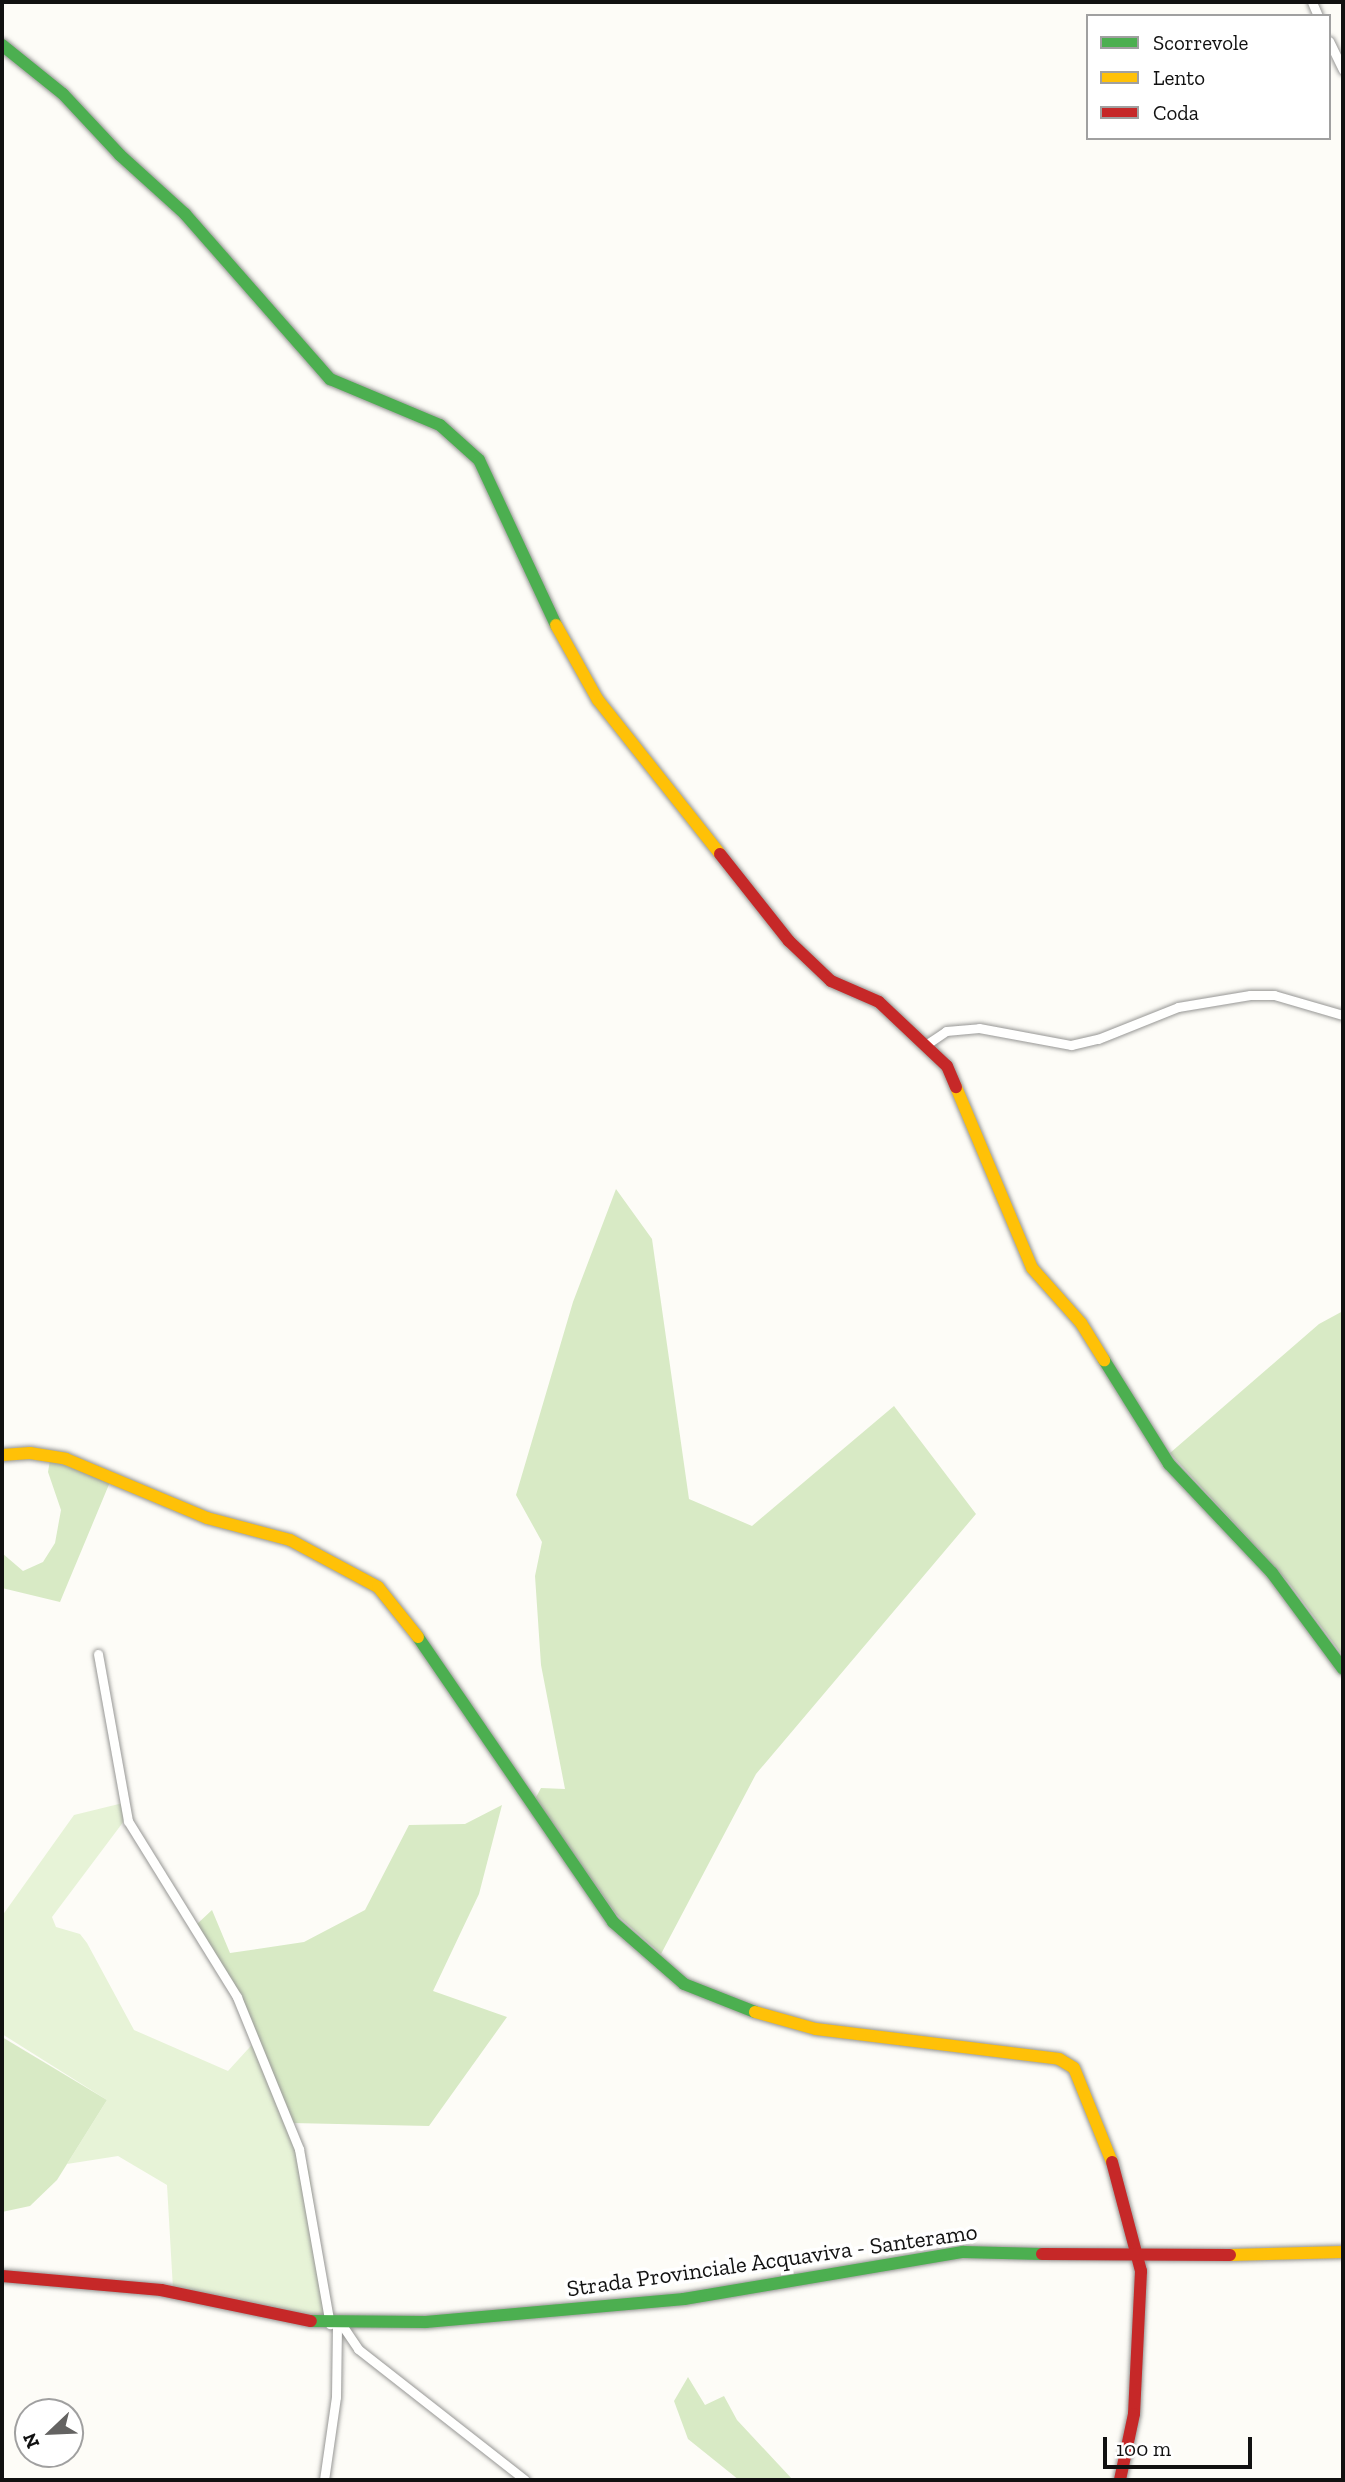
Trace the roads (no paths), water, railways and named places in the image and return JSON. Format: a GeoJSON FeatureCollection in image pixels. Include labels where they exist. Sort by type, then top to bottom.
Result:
{"type":"FeatureCollection","features":[{"type":"Feature","properties":{"kind":"street"},"geometry":{"type":"LineString","coordinates":[[2,45],[63,94],[120,155],[185,214],[330,379],[345,389],[425,417],[471,450],[493,484],[563,639],[598,700],[789,941],[831,981],[879,1002],[927,1044],[955,1079],[1032,1268],[1081,1323],[1169,1464],[1272,1573],[1343,1669]]}},
{"type":"Feature","properties":{"kind":"street"},"geometry":{"type":"LineString","coordinates":[[1331,45],[1343,70]]}},
{"type":"Feature","properties":{"kind":"street"},"geometry":{"type":"LineString","coordinates":[[927,1044],[946,1031],[979,1028],[1071,1045],[1098,1039],[1178,1007],[1250,995],[1274,995],[1343,1015]]}},
{"type":"Feature","properties":{"kind":"street"},"geometry":{"type":"LineString","coordinates":[[2,1455],[30,1453],[66,1459],[207,1518],[290,1540],[342,1565],[383,1591],[428,1650],[613,1922],[684,1984],[721,2002],[816,2029],[1069,2063],[1083,2082],[1101,2125],[1138,2257],[1133,2414],[1120,2480]]}},
{"type":"Feature","properties":{"kind":"street"},"geometry":{"type":"LineString","coordinates":[[97,1654],[128,1821],[237,1997],[295,2139],[306,2176],[336,2325],[335,2397],[324,2480]]}},
{"type":"Feature","properties":{"kind":"street","name":"Strada Provinciale Acquaviva - Santeramo"},"geometry":{"type":"LineString","coordinates":[[2,2276],[161,2290],[281,2318],[336,2325],[426,2322],[684,2299],[939,2254],[1138,2257],[1343,2252]]}},
{"type":"Feature","properties":{"kind":"street"},"geometry":{"type":"LineString","coordinates":[[336,2325],[358,2348],[525,2480]]}}]}
